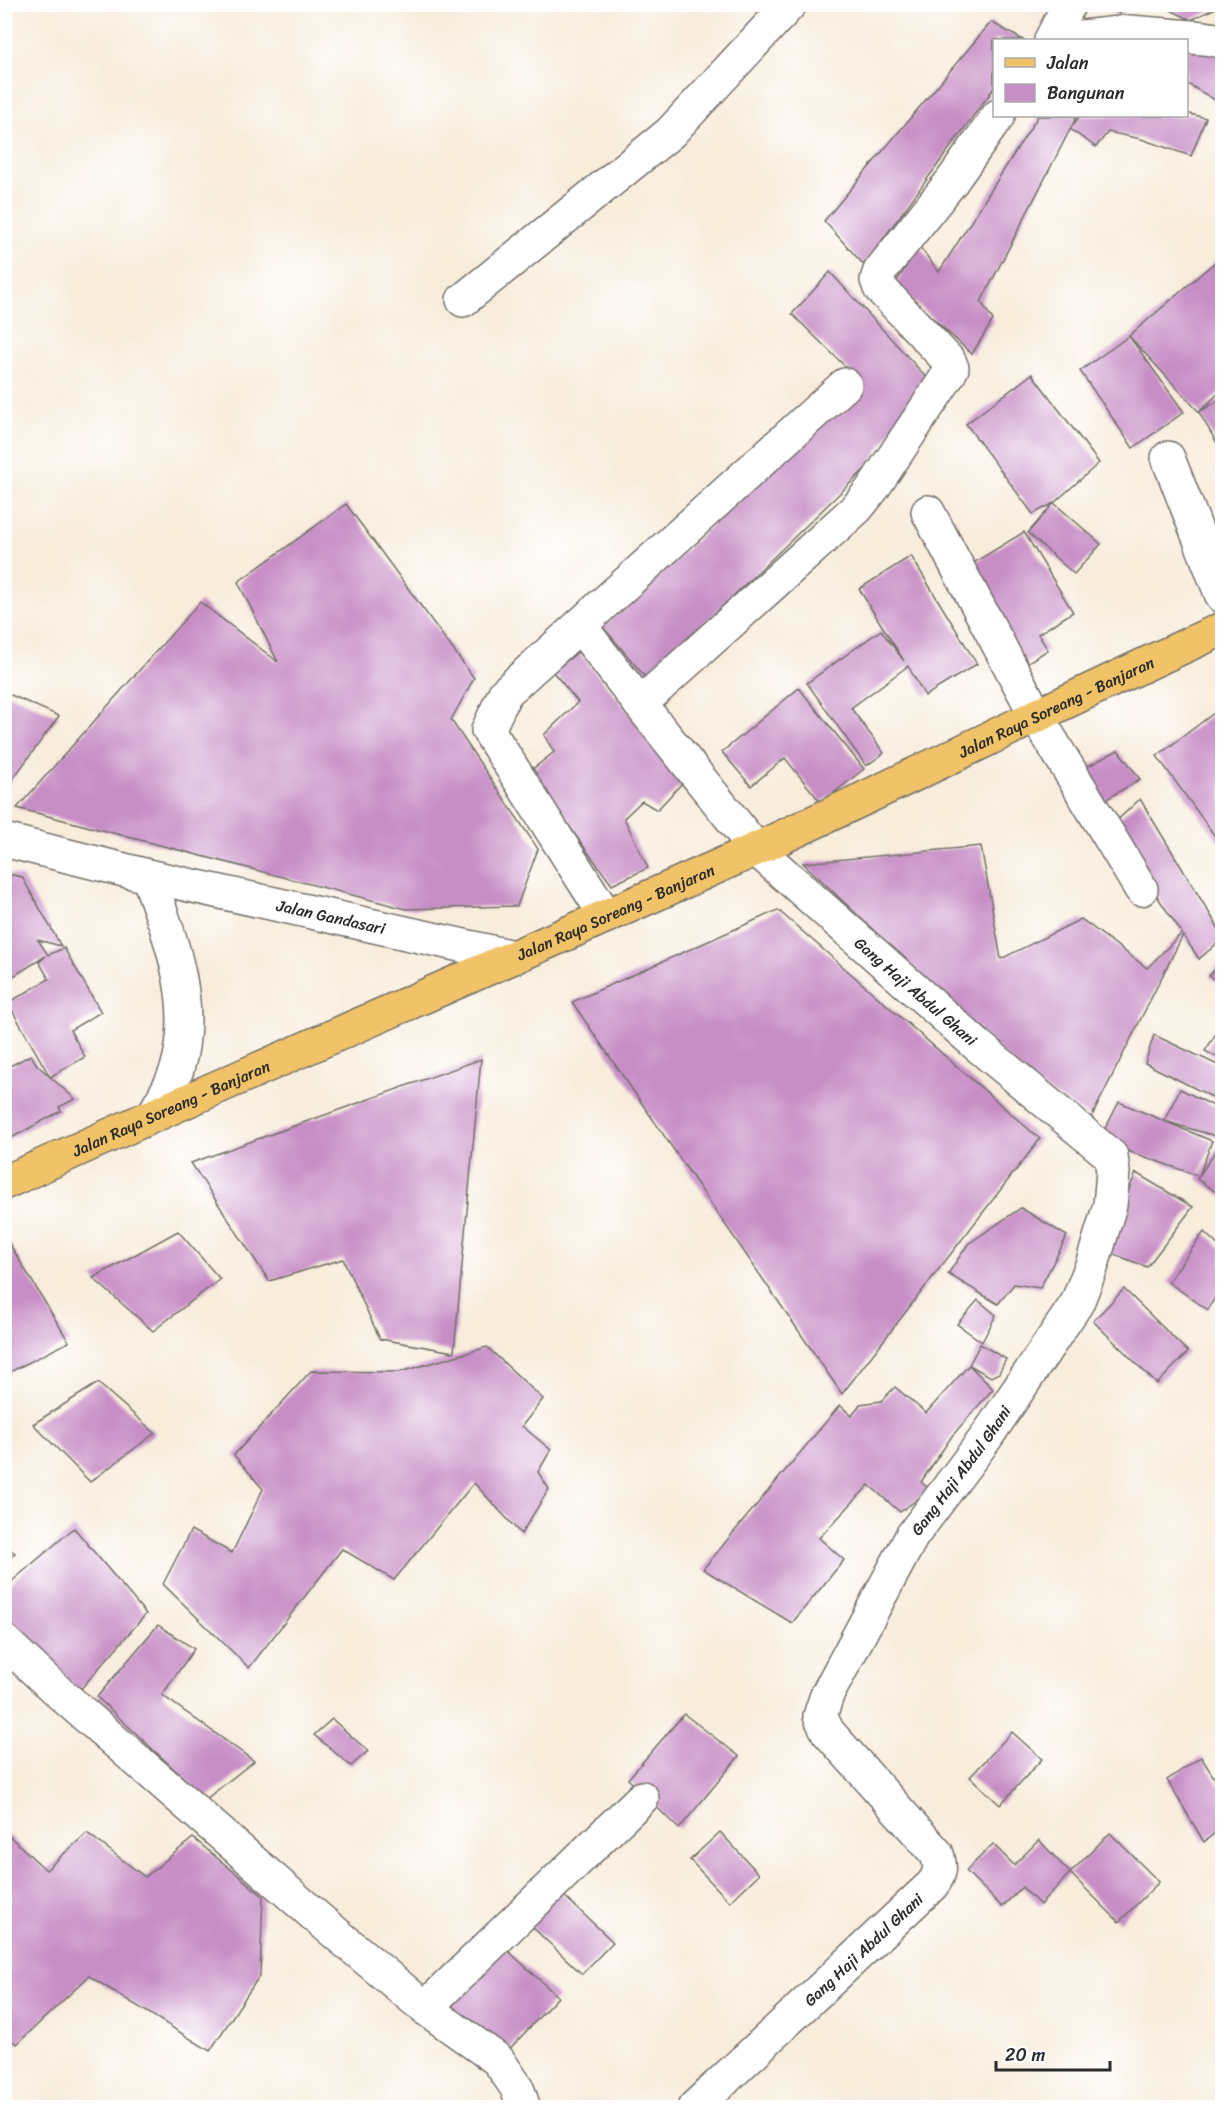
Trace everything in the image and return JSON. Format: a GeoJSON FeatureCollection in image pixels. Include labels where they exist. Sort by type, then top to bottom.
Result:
{"type":"FeatureCollection","features":[{"type":"Feature","properties":{"kind":"main road","name":"Jalan Raya Soreang - Banjaran"},"geometry":{"type":"LineString","coordinates":[[4,1183],[154,1114],[756,849],[1036,717],[1219,636]]}},
{"type":"Feature","properties":{"kind":"street"},"geometry":{"type":"LineString","coordinates":[[464,300],[670,133],[790,4]]}},
{"type":"Feature","properties":{"kind":"street"},"geometry":{"type":"LineString","coordinates":[[1053,39],[1069,4]]}},
{"type":"Feature","properties":{"kind":"street"},"geometry":{"type":"LineString","coordinates":[[1062,39],[1129,32],[1222,41]]}},
{"type":"Feature","properties":{"kind":"street"},"geometry":{"type":"LineString","coordinates":[[640,704],[857,508],[873,488],[949,374],[952,368],[949,361],[880,288],[878,280],[880,271],[952,181],[997,117]]}},
{"type":"Feature","properties":{"kind":"street"},"geometry":{"type":"LineString","coordinates":[[606,916],[488,730],[505,693],[845,386]]}},
{"type":"Feature","properties":{"kind":"street"},"geometry":{"type":"LineString","coordinates":[[1168,458],[1222,596]]}},
{"type":"Feature","properties":{"kind":"street"},"geometry":{"type":"LineString","coordinates":[[928,512],[1036,717],[1141,889]]}},
{"type":"Feature","properties":{"kind":"street"},"geometry":{"type":"LineString","coordinates":[[580,626],[756,849]]}},
{"type":"Feature","properties":{"kind":"street","name":"Jalan Gandasari"},"geometry":{"type":"LineString","coordinates":[[4,840],[148,876],[514,957]]}},
{"type":"Feature","properties":{"kind":"street","name":"Gang Haji Abdul Ghani"},"geometry":{"type":"LineString","coordinates":[[694,2108],[940,1875],[941,1867],[937,1854],[828,1732],[820,1716],[827,1695],[912,1536],[985,1439],[1077,1303],[1092,1265],[1110,1205],[1113,1172],[1111,1156],[976,1044],[756,849]]}},
{"type":"Feature","properties":{"kind":"street"},"geometry":{"type":"LineString","coordinates":[[148,876],[179,971],[184,1028],[177,1071],[154,1114]]}},
{"type":"Feature","properties":{"kind":"street"},"geometry":{"type":"LineString","coordinates":[[4,1641],[54,1688],[310,1912],[425,2008],[498,2060],[517,2088],[524,2108]]}},
{"type":"Feature","properties":{"kind":"street"},"geometry":{"type":"LineString","coordinates":[[425,2008],[642,1798]]}},
{"type":"Feature","properties":{"kind":"building"},"geometry":{"type":"Polygon","coordinates":[[[1095,4],[1124,4],[1120,14],[1095,4]]]}},
{"type":"Feature","properties":{"kind":"building"},"geometry":{"type":"Polygon","coordinates":[[[1158,4],[1222,4],[1222,5],[1191,20],[1158,4]]]}},
{"type":"Feature","properties":{"kind":"building"},"geometry":{"type":"Polygon","coordinates":[[[991,22],[1021,39],[993,39],[993,89],[864,265],[824,221],[991,22]]]}},
{"type":"Feature","properties":{"kind":"building"},"geometry":{"type":"Polygon","coordinates":[[[1192,45],[1222,55],[1222,104],[1188,84],[1188,50],[1192,45]]]}},
{"type":"Feature","properties":{"kind":"building"},"geometry":{"type":"Polygon","coordinates":[[[1188,114],[1206,118],[1191,156],[1141,139],[1108,132],[1096,147],[1070,129],[1079,117],[1188,117],[1188,114]]]}},
{"type":"Feature","properties":{"kind":"building"},"geometry":{"type":"Polygon","coordinates":[[[1037,117],[1076,117],[981,302],[993,320],[972,354],[895,284],[919,246],[939,272],[1037,117]]]}},
{"type":"Feature","properties":{"kind":"building"},"geometry":{"type":"Polygon","coordinates":[[[1222,256],[1222,390],[1199,412],[1129,336],[1222,256]]]}},
{"type":"Feature","properties":{"kind":"building"},"geometry":{"type":"Polygon","coordinates":[[[830,272],[928,379],[866,468],[647,679],[603,627],[863,384],[792,314],[830,272]]]}},
{"type":"Feature","properties":{"kind":"building"},"geometry":{"type":"Polygon","coordinates":[[[1129,336],[1184,412],[1133,448],[1080,371],[1129,336]]]}},
{"type":"Feature","properties":{"kind":"building"},"geometry":{"type":"Polygon","coordinates":[[[1032,374],[1099,463],[1054,503],[1033,514],[966,424],[1032,374]]]}},
{"type":"Feature","properties":{"kind":"building"},"geometry":{"type":"Polygon","coordinates":[[[1222,398],[1222,452],[1199,412],[1222,398]]]}},
{"type":"Feature","properties":{"kind":"building"},"geometry":{"type":"Polygon","coordinates":[[[1054,503],[1101,544],[1074,574],[1028,533],[1054,503]]]}},
{"type":"Feature","properties":{"kind":"building"},"geometry":{"type":"Polygon","coordinates":[[[346,504],[474,678],[451,720],[538,849],[517,906],[406,909],[17,808],[200,602],[278,662],[238,582],[346,504]]]}},
{"type":"Feature","properties":{"kind":"building"},"geometry":{"type":"Polygon","coordinates":[[[1024,532],[1073,612],[1038,634],[1048,650],[1025,664],[965,568],[1024,532]]]}},
{"type":"Feature","properties":{"kind":"building"},"geometry":{"type":"Polygon","coordinates":[[[911,556],[977,664],[925,696],[908,666],[851,708],[884,753],[866,766],[807,683],[881,630],[904,661],[859,589],[911,556]]]}},
{"type":"Feature","properties":{"kind":"building"},"geometry":{"type":"Polygon","coordinates":[[[578,652],[686,779],[657,810],[642,801],[624,818],[648,868],[612,885],[529,772],[554,752],[544,735],[578,702],[553,672],[578,652]]]}},
{"type":"Feature","properties":{"kind":"building"},"geometry":{"type":"Polygon","coordinates":[[[799,688],[864,769],[821,803],[785,758],[751,786],[722,752],[799,688]]]}},
{"type":"Feature","properties":{"kind":"building"},"geometry":{"type":"Polygon","coordinates":[[[4,692],[59,716],[4,791],[4,692]]]}},
{"type":"Feature","properties":{"kind":"building"},"geometry":{"type":"Polygon","coordinates":[[[1222,707],[1222,846],[1157,756],[1222,707]]]}},
{"type":"Feature","properties":{"kind":"building"},"geometry":{"type":"Polygon","coordinates":[[[1118,750],[1140,779],[1102,802],[1083,769],[1118,750]]]}},
{"type":"Feature","properties":{"kind":"building"},"geometry":{"type":"Polygon","coordinates":[[[1140,799],[1222,934],[1222,939],[1199,959],[1183,935],[1091,1118],[1029,1079],[803,863],[981,846],[1001,959],[1081,919],[1147,968],[1182,933],[1110,827],[1140,799]]]}},
{"type":"Feature","properties":{"kind":"building"},"geometry":{"type":"Polygon","coordinates":[[[4,873],[22,877],[61,946],[38,940],[48,955],[64,948],[101,1012],[70,1030],[85,1057],[50,1077],[8,1003],[49,979],[39,962],[46,956],[4,982],[4,873]]]}},
{"type":"Feature","properties":{"kind":"building"},"geometry":{"type":"Polygon","coordinates":[[[778,910],[1040,1139],[842,1394],[572,1002],[778,910]]]}},
{"type":"Feature","properties":{"kind":"building"},"geometry":{"type":"Polygon","coordinates":[[[1222,962],[1222,985],[1209,976],[1222,962]]]}},
{"type":"Feature","properties":{"kind":"building"},"geometry":{"type":"Polygon","coordinates":[[[1222,1024],[1222,1060],[1205,1051],[1222,1024]]]}},
{"type":"Feature","properties":{"kind":"building"},"geometry":{"type":"Polygon","coordinates":[[[1154,1035],[1222,1067],[1222,1102],[1145,1063],[1154,1035]]]}},
{"type":"Feature","properties":{"kind":"building"},"geometry":{"type":"Polygon","coordinates":[[[31,1055],[37,1065],[75,1099],[59,1107],[61,1111],[4,1142],[4,1069],[31,1055]]]}},
{"type":"Feature","properties":{"kind":"building"},"geometry":{"type":"Polygon","coordinates":[[[481,1059],[454,1352],[380,1339],[343,1259],[269,1281],[191,1163],[481,1059]]]}},
{"type":"Feature","properties":{"kind":"building"},"geometry":{"type":"Polygon","coordinates":[[[1180,1089],[1222,1110],[1222,1127],[1219,1137],[1164,1121],[1180,1089]]]}},
{"type":"Feature","properties":{"kind":"building"},"geometry":{"type":"Polygon","coordinates":[[[1119,1102],[1212,1141],[1199,1176],[1099,1141],[1119,1102]]]}},
{"type":"Feature","properties":{"kind":"building"},"geometry":{"type":"Polygon","coordinates":[[[1222,1141],[1222,1196],[1197,1179],[1222,1141]]]}},
{"type":"Feature","properties":{"kind":"building"},"geometry":{"type":"Polygon","coordinates":[[[1136,1173],[1193,1207],[1147,1267],[1103,1250],[1136,1173]]]}},
{"type":"Feature","properties":{"kind":"building"},"geometry":{"type":"Polygon","coordinates":[[[1021,1208],[1067,1236],[1040,1288],[1014,1284],[998,1304],[948,1274],[968,1244],[1021,1208]]]}},
{"type":"Feature","properties":{"kind":"building"},"geometry":{"type":"Polygon","coordinates":[[[178,1231],[220,1279],[153,1331],[93,1278],[178,1231]]]}},
{"type":"Feature","properties":{"kind":"building"},"geometry":{"type":"Polygon","coordinates":[[[1204,1232],[1222,1249],[1222,1284],[1208,1310],[1168,1282],[1204,1232]]]}},
{"type":"Feature","properties":{"kind":"building"},"geometry":{"type":"Polygon","coordinates":[[[6,1238],[69,1342],[4,1375],[4,1239],[6,1238]]]}},
{"type":"Feature","properties":{"kind":"building"},"geometry":{"type":"Polygon","coordinates":[[[1124,1289],[1188,1352],[1157,1384],[1093,1321],[1124,1289]]]}},
{"type":"Feature","properties":{"kind":"building"},"geometry":{"type":"Polygon","coordinates":[[[978,1300],[996,1315],[982,1342],[957,1324],[978,1300]]]}},
{"type":"Feature","properties":{"kind":"building"},"geometry":{"type":"Polygon","coordinates":[[[980,1344],[1006,1359],[999,1373],[991,1377],[969,1365],[980,1344]]]}},
{"type":"Feature","properties":{"kind":"building"},"geometry":{"type":"Polygon","coordinates":[[[487,1347],[543,1399],[522,1426],[551,1450],[538,1472],[549,1489],[521,1534],[474,1483],[394,1580],[342,1549],[249,1668],[163,1584],[191,1530],[232,1553],[263,1489],[234,1455],[311,1371],[400,1372],[487,1347]]]}},
{"type":"Feature","properties":{"kind":"building"},"geometry":{"type":"Polygon","coordinates":[[[969,1365],[993,1389],[952,1436],[921,1482],[930,1490],[900,1512],[869,1485],[819,1538],[844,1560],[792,1623],[703,1569],[840,1405],[852,1416],[860,1404],[881,1401],[895,1387],[926,1413],[969,1365]]]}},
{"type":"Feature","properties":{"kind":"building"},"geometry":{"type":"Polygon","coordinates":[[[98,1383],[155,1433],[90,1482],[33,1424],[98,1383]]]}},
{"type":"Feature","properties":{"kind":"building"},"geometry":{"type":"Polygon","coordinates":[[[74,1528],[146,1614],[79,1691],[4,1618],[4,1588],[74,1528]]]}},
{"type":"Feature","properties":{"kind":"building"},"geometry":{"type":"Polygon","coordinates":[[[4,1545],[15,1553],[4,1564],[4,1545]]]}},
{"type":"Feature","properties":{"kind":"building"},"geometry":{"type":"Polygon","coordinates":[[[158,1625],[194,1649],[162,1695],[254,1761],[206,1799],[97,1697],[158,1625]]]}},
{"type":"Feature","properties":{"kind":"building"},"geometry":{"type":"Polygon","coordinates":[[[684,1714],[739,1756],[679,1829],[628,1779],[684,1714]]]}},
{"type":"Feature","properties":{"kind":"building"},"geometry":{"type":"Polygon","coordinates":[[[332,1719],[368,1751],[351,1766],[314,1735],[332,1719]]]}},
{"type":"Feature","properties":{"kind":"building"},"geometry":{"type":"Polygon","coordinates":[[[1012,1732],[1042,1759],[1000,1805],[970,1777],[1012,1732]]]}},
{"type":"Feature","properties":{"kind":"building"},"geometry":{"type":"Polygon","coordinates":[[[1201,1757],[1222,1790],[1222,1827],[1204,1842],[1167,1780],[1201,1757]]]}},
{"type":"Feature","properties":{"kind":"building"},"geometry":{"type":"Polygon","coordinates":[[[4,1831],[46,1870],[87,1833],[145,1877],[193,1838],[263,1896],[260,1975],[210,2051],[89,1976],[17,2044],[4,2035],[4,1831]]]}},
{"type":"Feature","properties":{"kind":"building"},"geometry":{"type":"Polygon","coordinates":[[[720,1832],[759,1874],[730,1902],[690,1860],[720,1832]]]}},
{"type":"Feature","properties":{"kind":"building"},"geometry":{"type":"Polygon","coordinates":[[[1110,1833],[1159,1882],[1119,1922],[1070,1873],[1110,1833]]]}},
{"type":"Feature","properties":{"kind":"building"},"geometry":{"type":"Polygon","coordinates":[[[1039,1840],[1070,1873],[1040,1905],[1022,1887],[1002,1907],[966,1871],[993,1844],[1014,1865],[1039,1840]]]}},
{"type":"Feature","properties":{"kind":"building"},"geometry":{"type":"Polygon","coordinates":[[[558,1890],[613,1942],[582,1974],[527,1922],[558,1890]]]}},
{"type":"Feature","properties":{"kind":"building"},"geometry":{"type":"Polygon","coordinates":[[[502,1945],[558,1997],[504,2055],[448,2003],[502,1945]]]}}]}
